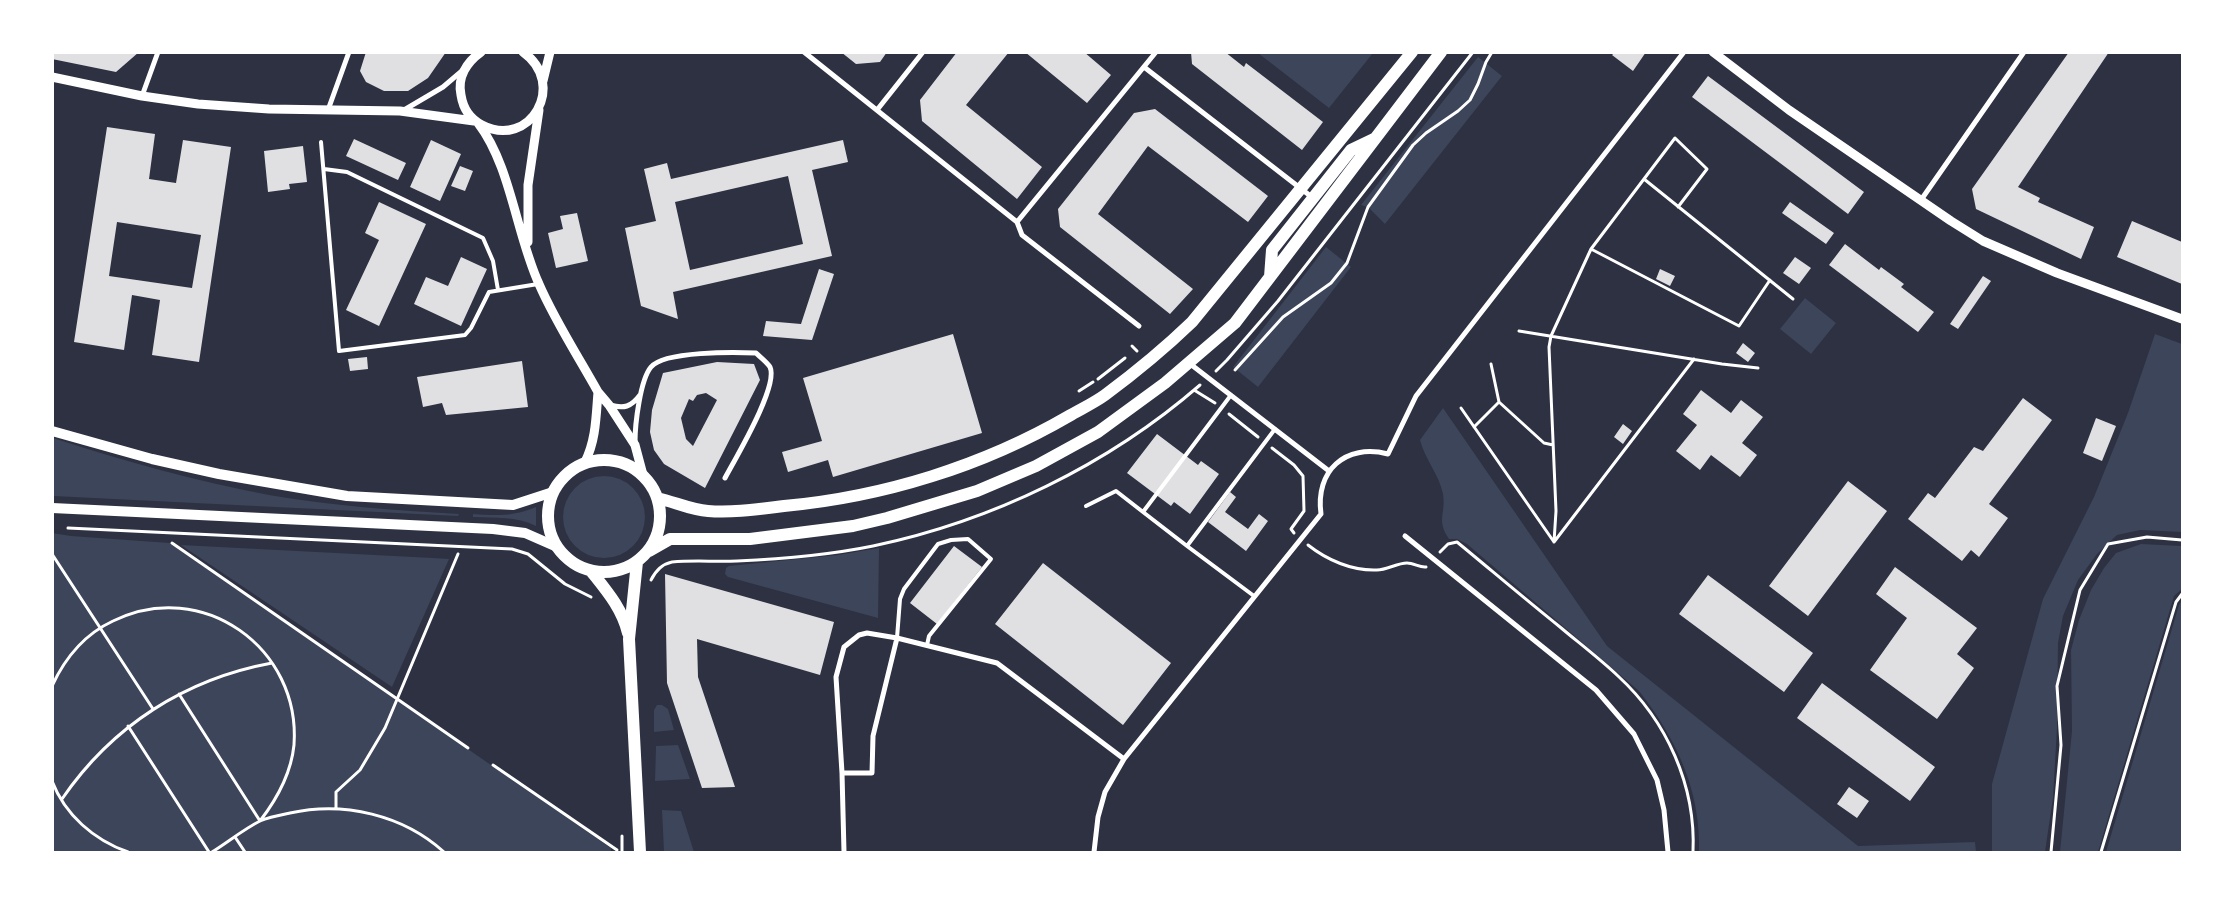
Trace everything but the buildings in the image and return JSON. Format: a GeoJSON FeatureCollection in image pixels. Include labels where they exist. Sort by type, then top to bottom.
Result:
{"type":"FeatureCollection","features":[{"type":"Feature","properties":{"kind":"main road"},"geometry":{"type":"LineString","coordinates":[[658,498],[694,509],[725,512],[804,505],[856,496],[918,480],[980,460],[1044,430],[1104,396],[1164,349],[1192,322],[1412,52]]}},
{"type":"Feature","properties":{"kind":"main road"},"geometry":{"type":"LineString","coordinates":[[649,551],[658,534],[661,516],[658,498],[652,485],[643,475],[630,466],[616,460],[600,459],[585,462],[572,469],[561,479],[553,492],[548,510],[549,530],[557,547],[566,558],[578,566],[591,571],[607,573],[622,570],[636,562],[649,551],[670,540],[750,538],[854,526],[888,518],[977,491],[1036,466],[1098,432],[1128,412],[1235,323],[1441,52]]}},
{"type":"Feature","properties":{"kind":"main road"},"geometry":{"type":"LineString","coordinates":[[1270,277],[1272,250],[1351,150],[1376,138]]}},
{"type":"Feature","properties":{"kind":"main road"},"geometry":{"type":"LineString","coordinates":[[52,431],[152,459],[219,474],[347,496],[513,506],[553,492]]}},
{"type":"Feature","properties":{"kind":"main road"},"geometry":{"type":"LineString","coordinates":[[52,508],[493,529],[525,534],[557,547]]}},
{"type":"Feature","properties":{"kind":"main road"},"geometry":{"type":"LineString","coordinates":[[636,562],[629,639],[640,852]]}},
{"type":"Feature","properties":{"kind":"main road"},"geometry":{"type":"LineString","coordinates":[[591,571],[608,592],[620,612],[625,622],[629,639]]}},
{"type":"Feature","properties":{"kind":"street"},"geometry":{"type":"LineString","coordinates":[[142,96],[158,52]]}},
{"type":"Feature","properties":{"kind":"street"},"geometry":{"type":"LineString","coordinates":[[328,110],[348,52]]}},
{"type":"Feature","properties":{"kind":"street"},"geometry":{"type":"LineString","coordinates":[[400,111],[418,104],[443,88],[465,68],[474,55],[481,52]]}},
{"type":"Feature","properties":{"kind":"street"},"geometry":{"type":"LineString","coordinates":[[523,52],[539,68],[543,81],[544,95],[539,108],[528,185],[527,229],[529,259]]}},
{"type":"Feature","properties":{"kind":"street"},"geometry":{"type":"LineString","coordinates":[[543,81],[550,52]]}},
{"type":"Feature","properties":{"kind":"street"},"geometry":{"type":"LineString","coordinates":[[804,52],[1017,222],[1022,236],[1139,326]]}},
{"type":"Feature","properties":{"kind":"street"},"geometry":{"type":"LineString","coordinates":[[877,110],[923,52]]}},
{"type":"Feature","properties":{"kind":"street"},"geometry":{"type":"LineString","coordinates":[[1017,222],[1156,52]]}},
{"type":"Feature","properties":{"kind":"street"},"geometry":{"type":"LineString","coordinates":[[1094,852],[1098,817],[1105,792],[1124,759],[1321,514],[1319,501],[1321,486],[1329,471],[1338,462],[1352,454],[1364,451],[1388,454],[1416,396],[1684,52]]}},
{"type":"Feature","properties":{"kind":"street"},"geometry":{"type":"LineString","coordinates":[[1713,52],[1785,106],[1920,200],[1984,241],[2057,273],[2182,319]]}},
{"type":"Feature","properties":{"kind":"street"},"geometry":{"type":"LineString","coordinates":[[1920,200],[2024,52]]}},
{"type":"Feature","properties":{"kind":"street"},"geometry":{"type":"LineString","coordinates":[[1144,67],[1313,198]]}},
{"type":"Feature","properties":{"kind":"street"},"geometry":{"type":"LineString","coordinates":[[465,68],[461,79],[460,92],[463,104],[488,136],[497,157],[538,284],[598,392],[609,405],[635,445]]}},
{"type":"Feature","properties":{"kind":"street"},"geometry":{"type":"LineString","coordinates":[[52,78],[142,96],[198,104],[269,109],[400,111],[476,122],[500,131],[512,130],[523,125],[532,118],[539,108]]}},
{"type":"Feature","properties":{"kind":"street"},"geometry":{"type":"LineString","coordinates":[[643,475],[635,445],[636,423],[646,375],[652,366],[661,360],[717,352],[756,353],[770,368],[771,381],[763,404],[725,478]]}},
{"type":"Feature","properties":{"kind":"street"},"geometry":{"type":"LineString","coordinates":[[1188,363],[1329,471]]}},
{"type":"Feature","properties":{"kind":"street"},"geometry":{"type":"LineString","coordinates":[[585,462],[592,448],[598,392]]}},
{"type":"Feature","properties":{"kind":"street"},"geometry":{"type":"LineString","coordinates":[[609,405],[620,408],[632,405],[642,393]]}},
{"type":"Feature","properties":{"kind":"street"},"geometry":{"type":"LineString","coordinates":[[52,426],[80,438]]}},
{"type":"Feature","properties":{"kind":"street"},"geometry":{"type":"LineString","coordinates":[[1405,536],[1596,690],[1634,734],[1657,780],[1664,810],[1668,852]]}},
{"type":"Feature","properties":{"kind":"street"},"geometry":{"type":"LineString","coordinates":[[844,852],[842,773],[836,677],[844,647],[859,635],[878,634],[997,663],[1124,759]]}},
{"type":"Feature","properties":{"kind":"street"},"geometry":{"type":"LineString","coordinates":[[842,773],[872,774],[873,736],[897,638]]}},
{"type":"Feature","properties":{"kind":"lane"},"geometry":{"type":"LineString","coordinates":[[321,142],[339,351],[465,336],[489,292],[538,284]]}},
{"type":"Feature","properties":{"kind":"lane"},"geometry":{"type":"LineString","coordinates":[[324,169],[347,172],[483,238],[494,261],[498,290]]}},
{"type":"Feature","properties":{"kind":"lane"},"geometry":{"type":"LineString","coordinates":[[1143,512],[1232,395]]}},
{"type":"Feature","properties":{"kind":"lane"},"geometry":{"type":"LineString","coordinates":[[1187,546],[1275,430]]}},
{"type":"Feature","properties":{"kind":"lane"},"geometry":{"type":"LineString","coordinates":[[1086,506],[1116,491],[1254,596]]}},
{"type":"Feature","properties":{"kind":"lane"},"geometry":{"type":"LineString","coordinates":[[897,638],[900,599],[904,589],[938,544],[952,540],[968,539],[991,559],[929,636],[927,645]]}},
{"type":"Feature","properties":{"kind":"path"},"geometry":{"type":"LineString","coordinates":[[1221,366],[1278,301],[1473,52]]}},
{"type":"Feature","properties":{"kind":"path"},"geometry":{"type":"LineString","coordinates":[[1235,370],[1283,317],[1330,283],[1347,263],[1368,207],[1413,145],[1426,132],[1458,111],[1470,100],[1492,52]]}},
{"type":"Feature","properties":{"kind":"path"},"geometry":{"type":"LineString","coordinates":[[1554,542],[1556,511],[1550,347],[1552,336],[1591,249],[1675,138],[1707,169],[1678,207]]}},
{"type":"Feature","properties":{"kind":"path"},"geometry":{"type":"LineString","coordinates":[[1644,179],[1793,298]]}},
{"type":"Feature","properties":{"kind":"path"},"geometry":{"type":"LineString","coordinates":[[1591,249],[1739,326],[1770,280]]}},
{"type":"Feature","properties":{"kind":"path"},"geometry":{"type":"LineString","coordinates":[[1519,331],[1758,368]]}},
{"type":"Feature","properties":{"kind":"path"},"geometry":{"type":"LineString","coordinates":[[1071,396],[1094,382],[1142,344]]}},
{"type":"Feature","properties":{"kind":"path"},"geometry":{"type":"LineString","coordinates":[[1554,542],[1694,359]]}},
{"type":"Feature","properties":{"kind":"path"},"geometry":{"type":"LineString","coordinates":[[1491,364],[1500,402],[1544,443],[1553,445]]}},
{"type":"Feature","properties":{"kind":"path"},"geometry":{"type":"LineString","coordinates":[[1194,390],[1222,408],[1294,465],[1303,476],[1304,511],[1291,529],[1324,557]]}},
{"type":"Feature","properties":{"kind":"path"},"geometry":{"type":"LineString","coordinates":[[1474,427],[1500,402]]}},
{"type":"Feature","properties":{"kind":"path"},"geometry":{"type":"LineString","coordinates":[[1461,408],[1554,542]]}},
{"type":"Feature","properties":{"kind":"path"},"geometry":{"type":"LineString","coordinates":[[68,528],[512,549],[528,554],[564,584],[590,596],[597,603]]}},
{"type":"Feature","properties":{"kind":"path"},"geometry":{"type":"LineString","coordinates":[[2051,852],[2061,745],[2057,686],[2080,590],[2108,544],[2147,536],[2182,540]]}},
{"type":"Feature","properties":{"kind":"path"},"geometry":{"type":"LineString","coordinates":[[172,543],[468,748]]}},
{"type":"Feature","properties":{"kind":"path"},"geometry":{"type":"LineString","coordinates":[[52,554],[153,709]]}},
{"type":"Feature","properties":{"kind":"path"},"geometry":{"type":"LineString","coordinates":[[336,809],[336,792],[360,770],[385,728],[458,554]]}},
{"type":"Feature","properties":{"kind":"path"},"geometry":{"type":"LineString","coordinates":[[650,582],[654,574],[665,564],[686,561],[736,561]]}},
{"type":"Feature","properties":{"kind":"path"},"geometry":{"type":"LineString","coordinates":[[2101,852],[2176,602],[2182,594]]}},
{"type":"Feature","properties":{"kind":"path"},"geometry":{"type":"LineString","coordinates":[[52,686],[73,652],[101,628],[126,615],[144,610],[172,608],[209,614],[234,626],[256,644],[272,663],[283,682],[290,700],[294,727],[294,746],[284,782],[271,807],[260,821],[211,852],[128,726]]}},
{"type":"Feature","properties":{"kind":"path"},"geometry":{"type":"LineString","coordinates":[[62,799],[96,756],[128,726],[153,709],[205,681],[272,663]]}},
{"type":"Feature","properties":{"kind":"path"},"geometry":{"type":"LineString","coordinates":[[179,694],[260,821]]}},
{"type":"Feature","properties":{"kind":"path"},"geometry":{"type":"LineString","coordinates":[[493,765],[617,850]]}},
{"type":"Feature","properties":{"kind":"path"},"geometry":{"type":"LineString","coordinates":[[52,781],[74,817],[103,841],[128,852]]}},
{"type":"Feature","properties":{"kind":"path"},"geometry":{"type":"LineString","coordinates":[[260,821],[294,812],[336,809],[365,812],[396,822],[419,834],[444,852]]}},
{"type":"Feature","properties":{"kind":"path"},"geometry":{"type":"LineString","coordinates":[[622,833],[622,852]]}},
{"type":"Feature","properties":{"kind":"path"},"geometry":{"type":"LineString","coordinates":[[235,838],[245,852]]}},
{"type":"Feature","properties":{"kind":"shaded area"},"geometry":{"type":"Polygon","coordinates":[[[1258,53],[1373,53],[1329,108],[1258,53]]]}},
{"type":"Feature","properties":{"kind":"shaded area"},"geometry":{"type":"Polygon","coordinates":[[[1478,57],[1502,76],[1385,224],[1368,207],[1361,205],[1478,57]]]}},
{"type":"Feature","properties":{"kind":"shaded area"},"geometry":{"type":"Polygon","coordinates":[[[1326,247],[1351,267],[1258,387],[1233,367],[1326,247]]]}},
{"type":"Feature","properties":{"kind":"shaded area"},"geometry":{"type":"Polygon","coordinates":[[[1805,298],[1836,323],[1811,354],[1780,329],[1805,298]]]}},
{"type":"Feature","properties":{"kind":"shaded area"},"geometry":{"type":"Polygon","coordinates":[[[2155,334],[2182,344],[2182,532],[2140,530],[2117,535],[2097,554],[2078,580],[2063,616],[2058,643],[2057,728],[2053,798],[2045,852],[1992,852],[1992,784],[2043,599],[2094,497],[2128,413],[2155,334]]]}},
{"type":"Feature","properties":{"kind":"shaded area"},"geometry":{"type":"Polygon","coordinates":[[[1443,408],[1607,646],[1858,846],[1975,842],[1976,852],[1699,852],[1699,829],[1696,808],[1684,766],[1664,727],[1639,691],[1467,544],[1457,539],[1449,539],[1442,522],[1444,501],[1441,487],[1420,440],[1443,408]]]}},
{"type":"Feature","properties":{"kind":"shaded area"},"geometry":{"type":"Polygon","coordinates":[[[53,438],[160,470],[269,495],[340,505],[459,514],[458,516],[53,496],[53,438]]]}},
{"type":"Feature","properties":{"kind":"shaded area"},"geometry":{"type":"Polygon","coordinates":[[[604,476],[620,479],[633,488],[642,501],[645,517],[642,533],[633,546],[620,555],[604,558],[588,555],[575,546],[566,533],[563,517],[566,501],[575,488],[588,479],[604,476]]]}},
{"type":"Feature","properties":{"kind":"shaded area"},"geometry":{"type":"Polygon","coordinates":[[[536,507],[536,526],[513,519],[473,517],[473,514],[513,514],[536,507]]]}},
{"type":"Feature","properties":{"kind":"shaded area"},"geometry":{"type":"Polygon","coordinates":[[[52,533],[170,543],[611,848],[611,852],[53,852],[52,533]]]}},
{"type":"Feature","properties":{"kind":"shaded area"},"geometry":{"type":"Polygon","coordinates":[[[2141,544],[2182,546],[2182,589],[2174,596],[2098,852],[2060,852],[2072,731],[2071,650],[2079,620],[2091,590],[2104,568],[2116,553],[2141,544]]]}},
{"type":"Feature","properties":{"kind":"shaded area"},"geometry":{"type":"Polygon","coordinates":[[[181,545],[433,558],[449,559],[392,687],[181,545]]]}},
{"type":"Feature","properties":{"kind":"shaded area"},"geometry":{"type":"Polygon","coordinates":[[[879,548],[878,618],[728,577],[725,574],[726,568],[729,566],[838,555],[879,548]]]}},
{"type":"Feature","properties":{"kind":"shaded area"},"geometry":{"type":"Polygon","coordinates":[[[2182,600],[2182,852],[2106,852],[2179,605],[2182,600]]]}},
{"type":"Feature","properties":{"kind":"shaded area"},"geometry":{"type":"Polygon","coordinates":[[[657,705],[662,705],[668,709],[674,730],[654,732],[654,710],[657,705]]]}},
{"type":"Feature","properties":{"kind":"shaded area"},"geometry":{"type":"Polygon","coordinates":[[[678,745],[690,779],[655,781],[656,746],[678,745]]]}},
{"type":"Feature","properties":{"kind":"shaded area"},"geometry":{"type":"Polygon","coordinates":[[[662,810],[681,811],[694,852],[664,852],[662,810]]]}}]}
